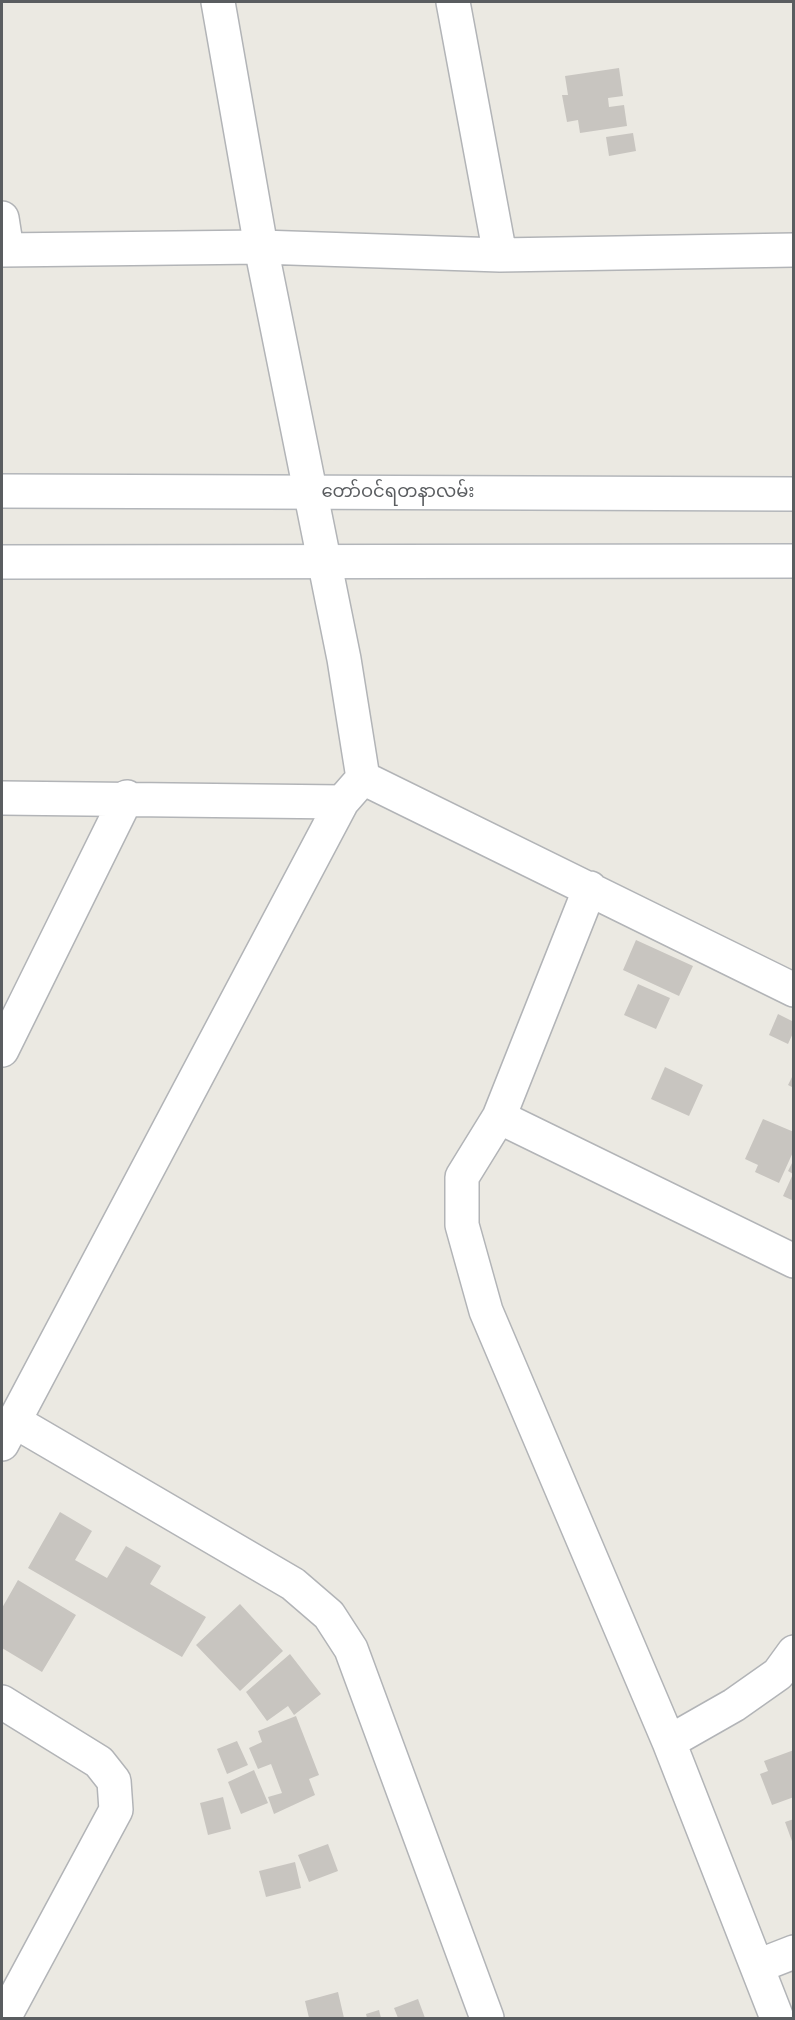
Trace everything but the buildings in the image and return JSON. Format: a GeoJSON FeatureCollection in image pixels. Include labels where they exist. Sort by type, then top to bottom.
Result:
{"type":"FeatureCollection","features":[{"type":"Feature","properties":{"kind":"street"},"geometry":{"type":"LineString","coordinates":[[218,2],[261,247],[325,561],[353,790],[8,1432],[293,1584],[329,1615],[351,1649],[487,2019]]}},
{"type":"Feature","properties":{"kind":"street"},"geometry":{"type":"LineString","coordinates":[[453,2],[500,255]]}},
{"type":"Feature","properties":{"kind":"street"},"geometry":{"type":"LineString","coordinates":[[2,218],[4,250],[261,247],[500,255],[794,250]]}},
{"type":"Feature","properties":{"kind":"street","name":"တော်ဝင်ရတနာလမ်း"},"geometry":{"type":"LineString","coordinates":[[2,491],[794,494]]}},
{"type":"Feature","properties":{"kind":"street"},"geometry":{"type":"LineString","coordinates":[[2,562],[794,561]]}},
{"type":"Feature","properties":{"kind":"street"},"geometry":{"type":"LineString","coordinates":[[2,798],[127,797],[224,802],[353,790],[590,888],[794,990]]}},
{"type":"Feature","properties":{"kind":"street"},"geometry":{"type":"LineString","coordinates":[[2,1050],[127,797]]}},
{"type":"Feature","properties":{"kind":"street"},"geometry":{"type":"LineString","coordinates":[[590,888],[499,1118],[462,1177],[462,1225],[486,1311],[669,1742],[777,2019]]}},
{"type":"Feature","properties":{"kind":"street"},"geometry":{"type":"LineString","coordinates":[[499,1118],[794,1261]]}},
{"type":"Feature","properties":{"kind":"street"},"geometry":{"type":"LineString","coordinates":[[669,1742],[734,1706],[778,1674],[794,1652]]}},
{"type":"Feature","properties":{"kind":"street"},"geometry":{"type":"LineString","coordinates":[[2,1702],[99,1762],[114,1781],[116,1810],[4,2019]]}},
{"type":"Feature","properties":{"kind":"street"},"geometry":{"type":"LineString","coordinates":[[758,1966],[794,1952]]}}]}
